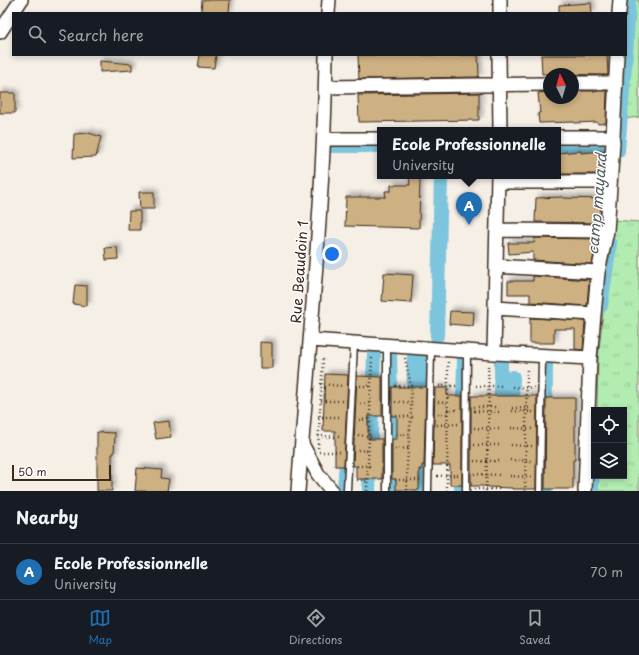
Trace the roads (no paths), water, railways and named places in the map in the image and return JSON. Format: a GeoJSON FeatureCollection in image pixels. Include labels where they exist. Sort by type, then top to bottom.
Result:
{"type":"FeatureCollection","features":[{"type":"Feature","properties":{"kind":"street"},"geometry":{"type":"LineString","coordinates":[[13,12],[21,0]]}},
{"type":"Feature","properties":{"kind":"street"},"geometry":{"type":"LineString","coordinates":[[328,12],[329,0]]}},
{"type":"Feature","properties":{"kind":"street"},"geometry":{"type":"LineString","coordinates":[[500,0],[500,12]]}},
{"type":"Feature","properties":{"kind":"street"},"geometry":{"type":"LineString","coordinates":[[619,12],[620,0]]}},
{"type":"Feature","properties":{"kind":"street"},"geometry":{"type":"LineString","coordinates":[[0,32],[12,14]]}},
{"type":"Feature","properties":{"kind":"street","name":"Rue Beaudoin 1"},"geometry":{"type":"LineString","coordinates":[[298,491],[311,340],[324,139],[326,56]]}},
{"type":"Feature","properties":{"kind":"street"},"geometry":{"type":"LineString","coordinates":[[500,56],[500,127]]}},
{"type":"Feature","properties":{"kind":"street"},"geometry":{"type":"LineString","coordinates":[[584,491],[590,358],[598,272],[606,231],[613,143],[617,56]]}},
{"type":"Feature","properties":{"kind":"street"},"geometry":{"type":"LineString","coordinates":[[579,83],[616,83]]}},
{"type":"Feature","properties":{"kind":"street"},"geometry":{"type":"LineString","coordinates":[[326,86],[543,84]]}},
{"type":"Feature","properties":{"kind":"street"},"geometry":{"type":"LineString","coordinates":[[561,137],[613,143]]}},
{"type":"Feature","properties":{"kind":"street"},"geometry":{"type":"LineString","coordinates":[[324,139],[377,139]]}},
{"type":"Feature","properties":{"kind":"street"},"geometry":{"type":"LineString","coordinates":[[491,357],[495,308],[498,179],[610,182]]}},
{"type":"Feature","properties":{"kind":"street"},"geometry":{"type":"LineString","coordinates":[[497,230],[606,231]]}},
{"type":"Feature","properties":{"kind":"street"},"geometry":{"type":"LineString","coordinates":[[496,266],[598,272]]}},
{"type":"Feature","properties":{"kind":"street"},"geometry":{"type":"LineString","coordinates":[[495,308],[594,314]]}},
{"type":"Feature","properties":{"kind":"street"},"geometry":{"type":"LineString","coordinates":[[311,340],[467,351],[491,357],[542,356],[590,358]]}},
{"type":"Feature","properties":{"kind":"street"},"geometry":{"type":"LineString","coordinates":[[302,443],[318,474],[332,491]]}},
{"type":"Feature","properties":{"kind":"lane"},"geometry":{"type":"LineString","coordinates":[[347,490],[354,343]]}},
{"type":"Feature","properties":{"kind":"lane"},"geometry":{"type":"LineString","coordinates":[[387,491],[388,346]]}},
{"type":"Feature","properties":{"kind":"lane"},"geometry":{"type":"LineString","coordinates":[[428,491],[431,349]]}},
{"type":"Feature","properties":{"kind":"lane"},"geometry":{"type":"LineString","coordinates":[[467,351],[467,490]]}},
{"type":"Feature","properties":{"kind":"lane"},"geometry":{"type":"LineString","coordinates":[[540,491],[542,356]]}},
{"type":"Feature","properties":{"kind":"waterway","name":"camp mayard"},"geometry":{"type":"LineString","coordinates":[[627,42],[629,0]]}},
{"type":"Feature","properties":{"kind":"waterway","name":"camp mayard"},"geometry":{"type":"LineString","coordinates":[[618,151],[626,56]]}},
{"type":"Feature","properties":{"kind":"waterway"},"geometry":{"type":"LineString","coordinates":[[327,146],[377,146]]}},
{"type":"Feature","properties":{"kind":"waterway"},"geometry":{"type":"LineString","coordinates":[[561,148],[618,148]]}},
{"type":"Feature","properties":{"kind":"waterway"},"geometry":{"type":"LineString","coordinates":[[437,336],[441,179]]}},
{"type":"Feature","properties":{"kind":"waterway","name":"camp mayard"},"geometry":{"type":"LineString","coordinates":[[601,306],[610,244]]}},
{"type":"Feature","properties":{"kind":"waterway"},"geometry":{"type":"LineString","coordinates":[[369,491],[374,354]]}},
{"type":"Feature","properties":{"kind":"waterway"},"geometry":{"type":"LineString","coordinates":[[390,354],[393,491]]}},
{"type":"Feature","properties":{"kind":"waterway"},"geometry":{"type":"LineString","coordinates":[[413,406],[414,356]]}},
{"type":"Feature","properties":{"kind":"waterway"},"geometry":{"type":"LineString","coordinates":[[422,357],[426,403],[422,488]]}},
{"type":"Feature","properties":{"kind":"waterway"},"geometry":{"type":"LineString","coordinates":[[461,491],[464,359]]}},
{"type":"Feature","properties":{"kind":"waterway"},"geometry":{"type":"LineString","coordinates":[[501,361],[501,415]]}},
{"type":"Feature","properties":{"kind":"waterway"},"geometry":{"type":"LineString","coordinates":[[545,491],[546,363]]}},
{"type":"Feature","properties":{"kind":"waterway"},"geometry":{"type":"LineString","coordinates":[[512,415],[513,377]]}},
{"type":"Feature","properties":{"kind":"waterway","name":"camp mayard"},"geometry":{"type":"LineString","coordinates":[[592,491],[593,443]]}},
{"type":"Feature","properties":{"kind":"waterway"},"geometry":{"type":"LineString","coordinates":[[344,488],[346,463]]}},
{"type":"Feature","properties":{"kind":"waterway"},"geometry":{"type":"LineString","coordinates":[[410,464],[410,473],[420,480],[420,491]]}},
{"type":"Feature","properties":{"kind":"place","name":"Ecole Professionnelle"},"geometry":{"type":"Point","coordinates":[469,225]}}]}
